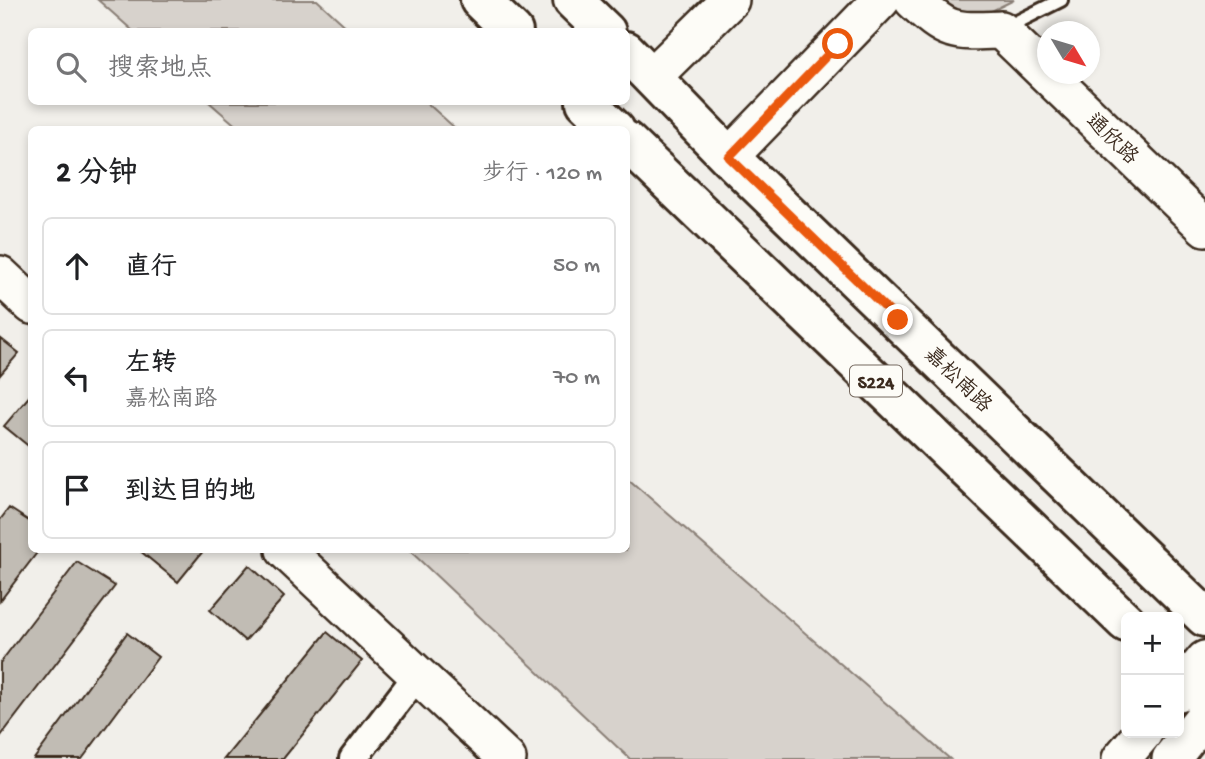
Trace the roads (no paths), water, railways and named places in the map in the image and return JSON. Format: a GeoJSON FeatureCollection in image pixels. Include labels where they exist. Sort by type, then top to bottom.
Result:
{"type":"FeatureCollection","features":[{"type":"Feature","properties":{"kind":"main road"},"geometry":{"type":"LineString","coordinates":[[480,0],[509,28]]}},
{"type":"Feature","properties":{"kind":"main road"},"geometry":{"type":"LineString","coordinates":[[573,0],[602,28]]}},
{"type":"Feature","properties":{"kind":"main road","name":"嘉松南路"},"geometry":{"type":"LineString","coordinates":[[640,64],[729,157],[1205,617]]}},
{"type":"Feature","properties":{"kind":"main road"},"geometry":{"type":"LineString","coordinates":[[589,105],[611,126]]}},
{"type":"Feature","properties":{"kind":"main road","name":"S224"},"geometry":{"type":"LineString","coordinates":[[630,145],[1121,617]]}},
{"type":"Feature","properties":{"kind":"street"},"geometry":{"type":"LineString","coordinates":[[640,64],[730,0]]}},
{"type":"Feature","properties":{"kind":"street"},"geometry":{"type":"LineString","coordinates":[[729,157],[881,0]]}},
{"type":"Feature","properties":{"kind":"street"},"geometry":{"type":"LineString","coordinates":[[913,0],[940,25],[961,32],[1001,30]]}},
{"type":"Feature","properties":{"kind":"street","name":"通欣路"},"geometry":{"type":"LineString","coordinates":[[1001,30],[1205,227]]}},
{"type":"Feature","properties":{"kind":"street"},"geometry":{"type":"LineString","coordinates":[[0,275],[28,301]]}},
{"type":"Feature","properties":{"kind":"street"},"geometry":{"type":"LineString","coordinates":[[288,553],[416,677],[507,759]]}},
{"type":"Feature","properties":{"kind":"street"},"geometry":{"type":"LineString","coordinates":[[353,759],[416,677]]}},
{"type":"Feature","properties":{"kind":"street"},"geometry":{"type":"LineString","coordinates":[[1171,759],[1205,716]]}},
{"type":"Feature","properties":{"kind":"street"},"geometry":{"type":"LineString","coordinates":[[1121,759],[1139,738]]}},
{"type":"Feature","properties":{"kind":"lane"},"geometry":{"type":"LineString","coordinates":[[1001,30],[1061,0]]}}]}
